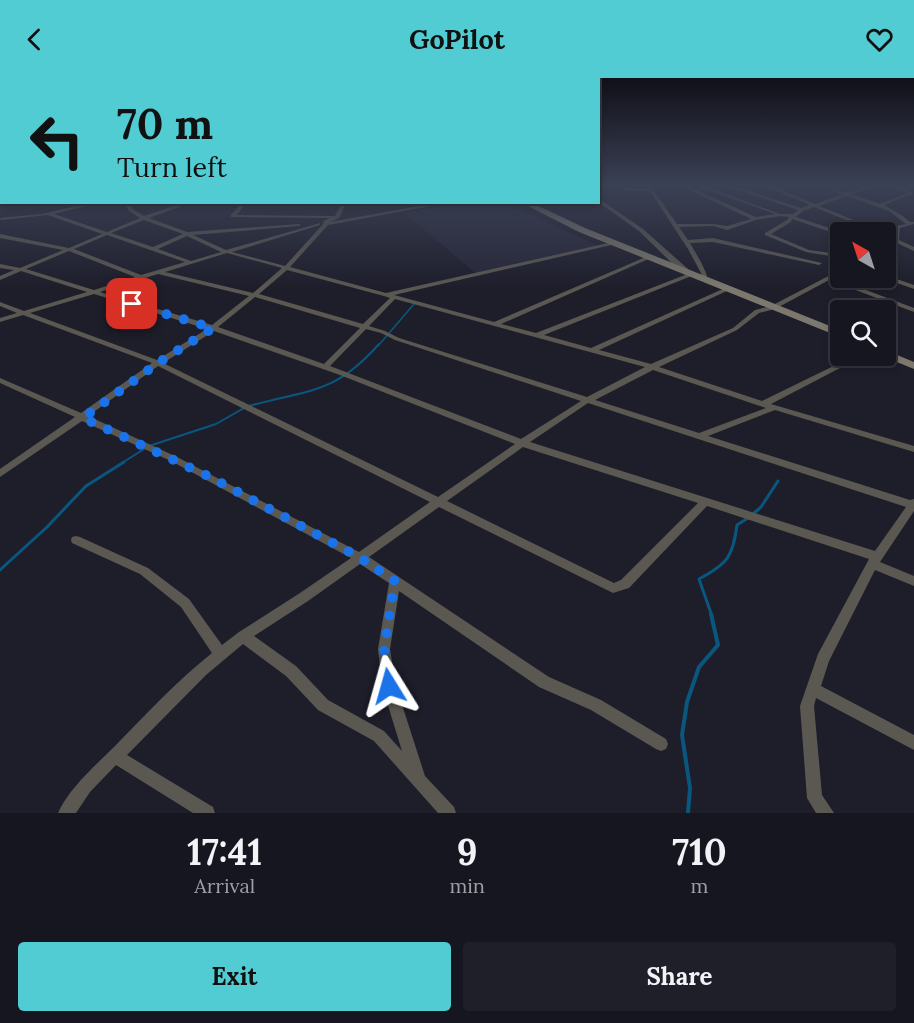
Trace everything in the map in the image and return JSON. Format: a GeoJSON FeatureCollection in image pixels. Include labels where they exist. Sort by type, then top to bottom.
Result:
{"type":"FeatureCollection","features":[{"type":"Feature","properties":{"kind":"main road"},"geometry":{"type":"LineString","coordinates":[[563,219],[830,330]]}},
{"type":"Feature","properties":{"kind":"main road"},"geometry":{"type":"LineString","coordinates":[[896,358],[914,366]]}},
{"type":"Feature","properties":{"kind":"street"},"geometry":{"type":"LineString","coordinates":[[62,219],[190,262]]}},
{"type":"Feature","properties":{"kind":"street"},"geometry":{"type":"LineString","coordinates":[[0,278],[141,219]]}},
{"type":"Feature","properties":{"kind":"street"},"geometry":{"type":"LineString","coordinates":[[147,219],[224,251],[652,367],[774,408],[914,449]]}},
{"type":"Feature","properties":{"kind":"street"},"geometry":{"type":"LineString","coordinates":[[2,470],[83,418],[158,363],[213,328],[286,267],[324,224],[333,219]]}},
{"type":"Feature","properties":{"kind":"street"},"geometry":{"type":"LineString","coordinates":[[0,320],[224,251],[324,224],[351,219]]}},
{"type":"Feature","properties":{"kind":"street"},"geometry":{"type":"LineString","coordinates":[[536,336],[689,272],[626,219]]}},
{"type":"Feature","properties":{"kind":"street"},"geometry":{"type":"LineString","coordinates":[[670,219],[706,274],[705,280]]}},
{"type":"Feature","properties":{"kind":"street"},"geometry":{"type":"LineString","coordinates":[[674,226],[713,225],[727,228],[754,219]]}},
{"type":"Feature","properties":{"kind":"street"},"geometry":{"type":"LineString","coordinates":[[789,219],[767,234],[808,251],[830,254]]}},
{"type":"Feature","properties":{"kind":"street"},"geometry":{"type":"LineString","coordinates":[[800,219],[830,230]]}},
{"type":"Feature","properties":{"kind":"street"},"geometry":{"type":"LineString","coordinates":[[154,249],[187,234],[324,224]]}},
{"type":"Feature","properties":{"kind":"street"},"geometry":{"type":"LineString","coordinates":[[912,224],[898,227],[896,241],[914,249]]}},
{"type":"Feature","properties":{"kind":"street"},"geometry":{"type":"LineString","coordinates":[[0,236],[68,249],[140,277]]}},
{"type":"Feature","properties":{"kind":"street"},"geometry":{"type":"LineString","coordinates":[[686,242],[713,240],[819,263]]}},
{"type":"Feature","properties":{"kind":"street"},"geometry":{"type":"LineString","coordinates":[[384,295],[617,243]]}},
{"type":"Feature","properties":{"kind":"street"},"geometry":{"type":"LineString","coordinates":[[495,324],[650,257]]}},
{"type":"Feature","properties":{"kind":"street"},"geometry":{"type":"LineString","coordinates":[[0,266],[19,269],[213,328],[325,367],[522,443],[706,501],[874,560],[914,581]]}},
{"type":"Feature","properties":{"kind":"street"},"geometry":{"type":"LineString","coordinates":[[157,272],[255,295],[383,332],[397,339],[586,401],[701,435],[913,504],[874,560],[823,659],[807,706],[815,798],[826,813]]}},
{"type":"Feature","properties":{"kind":"street"},"geometry":{"type":"LineString","coordinates":[[66,813],[85,787],[115,756],[220,654],[243,636],[442,502],[522,443],[586,401],[652,367],[735,329],[757,310],[773,308],[829,278],[914,310]]}},
{"type":"Feature","properties":{"kind":"street"},"geometry":{"type":"LineString","coordinates":[[896,281],[914,287]]}},
{"type":"Feature","properties":{"kind":"street"},"geometry":{"type":"LineString","coordinates":[[591,351],[727,289]]}},
{"type":"Feature","properties":{"kind":"street"},"geometry":{"type":"LineString","coordinates":[[325,367],[393,298]]}},
{"type":"Feature","properties":{"kind":"street"},"geometry":{"type":"LineString","coordinates":[[0,304],[158,363],[613,588],[625,584],[706,501]]}},
{"type":"Feature","properties":{"kind":"street"},"geometry":{"type":"LineString","coordinates":[[763,404],[839,366]]}},
{"type":"Feature","properties":{"kind":"street"},"geometry":{"type":"LineString","coordinates":[[0,380],[174,459],[359,557],[544,682],[596,705],[661,744]]}},
{"type":"Feature","properties":{"kind":"street"},"geometry":{"type":"LineString","coordinates":[[701,435],[774,408]]}},
{"type":"Feature","properties":{"kind":"street"},"geometry":{"type":"LineString","coordinates":[[75,540],[144,571],[185,603],[220,654]]}},
{"type":"Feature","properties":{"kind":"street"},"geometry":{"type":"LineString","coordinates":[[395,581],[384,649],[389,686],[420,781]]}},
{"type":"Feature","properties":{"kind":"street"},"geometry":{"type":"LineString","coordinates":[[243,636],[291,671],[323,705],[379,736],[448,813]]}},
{"type":"Feature","properties":{"kind":"street"},"geometry":{"type":"LineString","coordinates":[[813,689],[914,743]]}},
{"type":"Feature","properties":{"kind":"street"},"geometry":{"type":"LineString","coordinates":[[115,756],[207,813]]}},
{"type":"Feature","properties":{"kind":"shaded area"},"geometry":{"type":"Polygon","coordinates":[[[412,219],[541,219],[599,246],[477,274],[412,219]]]}},
{"type":"Feature","properties":{"kind":"waterway"},"geometry":{"type":"LineString","coordinates":[[378,346],[414,304]]}},
{"type":"Feature","properties":{"kind":"waterway"},"geometry":{"type":"LineString","coordinates":[[249,406],[320,388],[334,382],[363,361],[379,344]]}},
{"type":"Feature","properties":{"kind":"waterway"},"geometry":{"type":"LineString","coordinates":[[149,446],[216,424],[244,408]]}},
{"type":"Feature","properties":{"kind":"waterway"},"geometry":{"type":"LineString","coordinates":[[122,463],[144,449]]}},
{"type":"Feature","properties":{"kind":"waterway"},"geometry":{"type":"LineString","coordinates":[[0,570],[47,527],[86,486],[124,462]]}},
{"type":"Feature","properties":{"kind":"waterway"},"geometry":{"type":"LineString","coordinates":[[753,514],[761,507],[778,481]]}},
{"type":"Feature","properties":{"kind":"waterway"},"geometry":{"type":"LineString","coordinates":[[712,616],[699,579],[716,569],[727,558],[731,552],[737,525],[748,518]]}},
{"type":"Feature","properties":{"kind":"waterway"},"geometry":{"type":"LineString","coordinates":[[688,813],[690,788],[682,735],[687,702],[699,667],[718,645],[711,614]]}},
{"type":"Feature","properties":{"kind":"route"},"geometry":{"type":"LineString","coordinates":[[132,304],[213,328],[158,363],[83,418],[208,476],[359,557],[395,581],[384,649],[389,686]]}}]}
